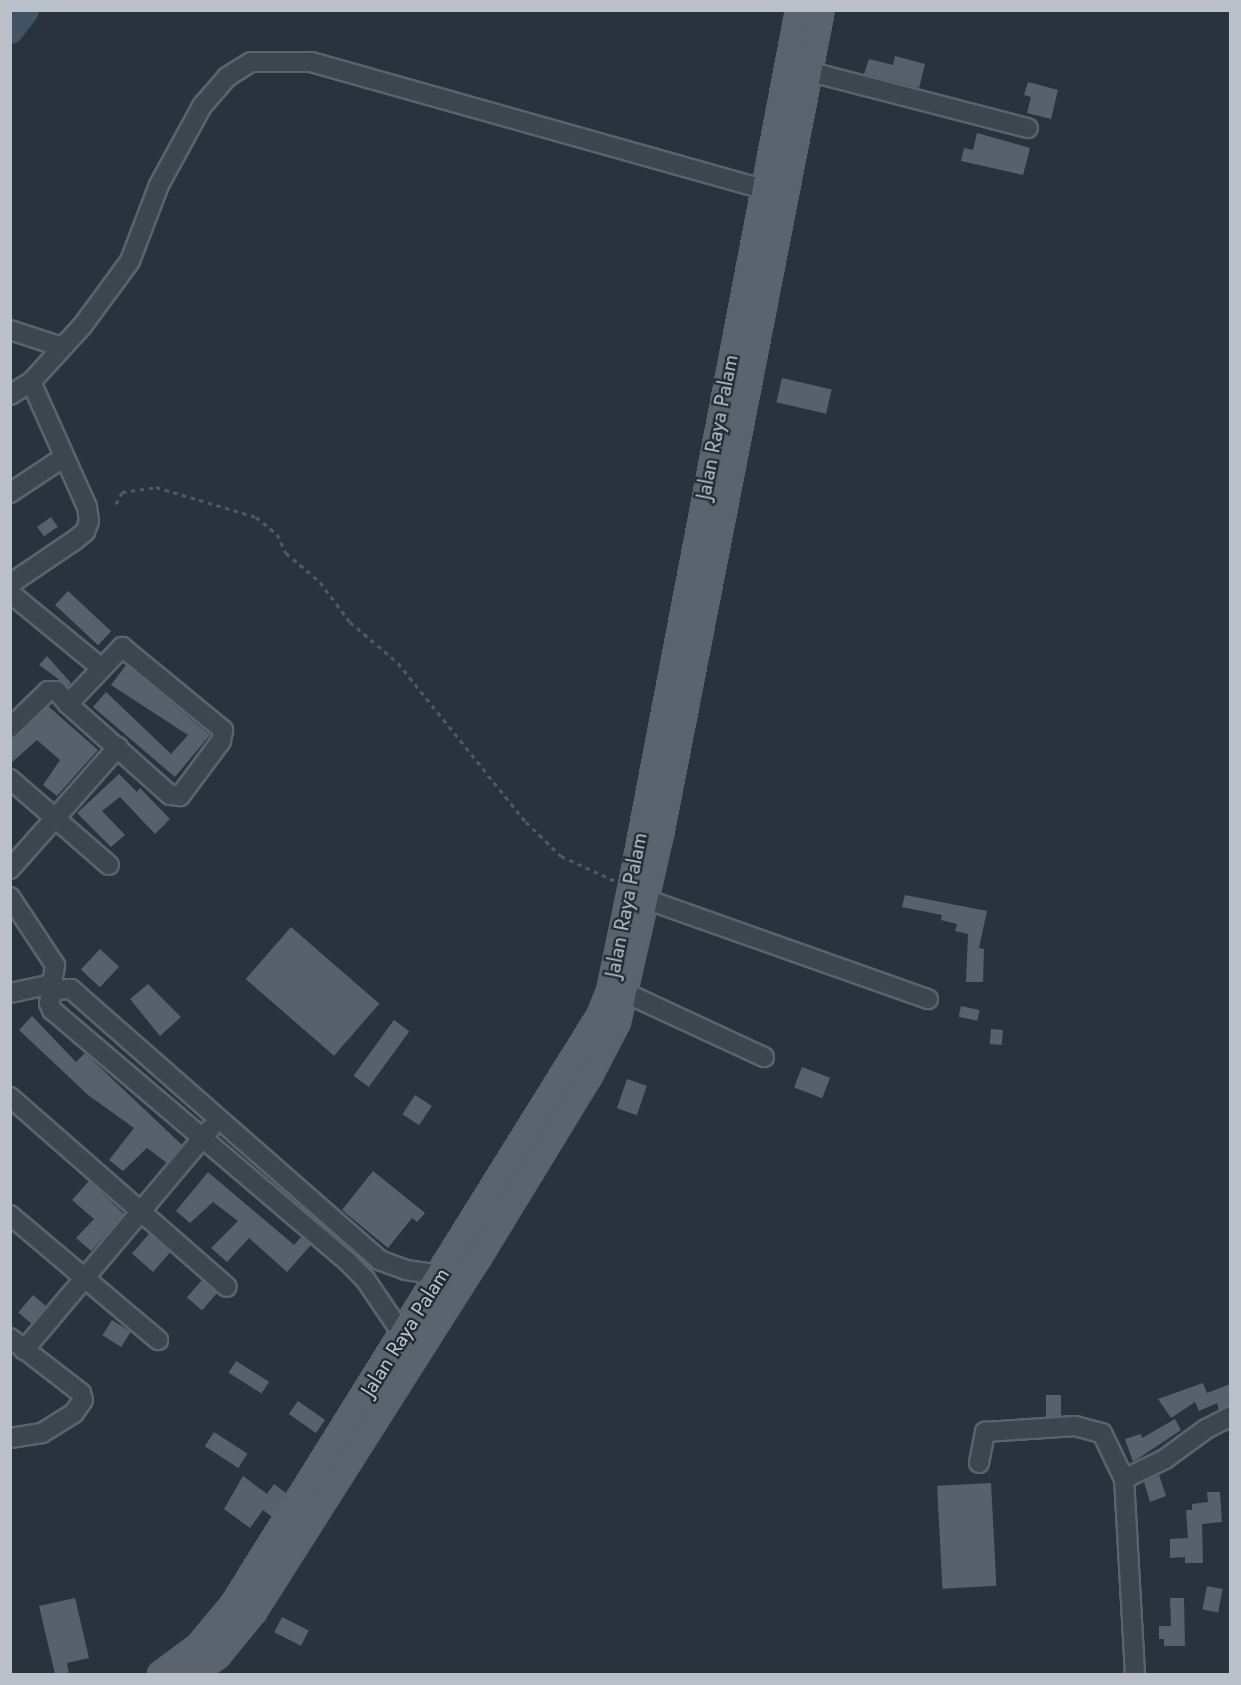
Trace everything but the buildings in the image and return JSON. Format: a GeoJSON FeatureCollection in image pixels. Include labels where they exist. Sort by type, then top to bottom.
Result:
{"type":"FeatureCollection","features":[{"type":"Feature","properties":{"kind":"main road","name":"Jalan Raya Palam"},"geometry":{"type":"LineString","coordinates":[[159,1674],[198,1646],[233,1604],[340,1458],[590,1076],[618,1022],[628,994],[631,885],[798,10]]}},
{"type":"Feature","properties":{"kind":"main road","name":"Jalan Raya Palam"},"geometry":{"type":"LineString","coordinates":[[194,1674],[218,1656],[254,1612],[340,1458],[403,1335],[588,1039],[609,991],[631,927],[648,900],[822,10]]}},
{"type":"Feature","properties":{"kind":"street"},"geometry":{"type":"LineString","coordinates":[[10,395],[30,382],[62,347],[130,261],[159,185],[202,106],[227,77],[251,62],[311,62],[763,189]]}},
{"type":"Feature","properties":{"kind":"street"},"geometry":{"type":"LineString","coordinates":[[811,72],[1028,128]]}},
{"type":"Feature","properties":{"kind":"street"},"geometry":{"type":"LineString","coordinates":[[10,330],[62,347]]}},
{"type":"Feature","properties":{"kind":"street"},"geometry":{"type":"LineString","coordinates":[[10,584],[85,532],[87,507],[30,382]]}},
{"type":"Feature","properties":{"kind":"street"},"geometry":{"type":"LineString","coordinates":[[10,493],[64,457]]}},
{"type":"Feature","properties":{"kind":"street"},"geometry":{"type":"LineString","coordinates":[[10,593],[100,668]]}},
{"type":"Feature","properties":{"kind":"street"},"geometry":{"type":"LineString","coordinates":[[10,728],[48,691],[57,691],[68,704],[176,797],[183,795],[221,741],[223,730],[127,648],[118,649],[68,704]]}},
{"type":"Feature","properties":{"kind":"street"},"geometry":{"type":"LineString","coordinates":[[10,869],[118,747]]}},
{"type":"Feature","properties":{"kind":"street"},"geometry":{"type":"LineString","coordinates":[[10,779],[110,865]]}},
{"type":"Feature","properties":{"kind":"street"},"geometry":{"type":"LineString","coordinates":[[10,897],[55,965],[49,1003],[52,1010],[365,1279],[403,1335]]}},
{"type":"Feature","properties":{"kind":"street"},"geometry":{"type":"LineString","coordinates":[[648,900],[928,999]]}},
{"type":"Feature","properties":{"kind":"street"},"geometry":{"type":"LineString","coordinates":[[10,993],[53,987],[71,989],[218,1122],[379,1260],[406,1270],[440,1275]]}},
{"type":"Feature","properties":{"kind":"street"},"geometry":{"type":"LineString","coordinates":[[628,994],[764,1057]]}},
{"type":"Feature","properties":{"kind":"street"},"geometry":{"type":"LineString","coordinates":[[10,1097],[227,1287]]}},
{"type":"Feature","properties":{"kind":"street"},"geometry":{"type":"LineString","coordinates":[[24,1350],[87,1279],[202,1137],[218,1122]]}},
{"type":"Feature","properties":{"kind":"street"},"geometry":{"type":"LineString","coordinates":[[10,1215],[158,1340]]}},
{"type":"Feature","properties":{"kind":"street"},"geometry":{"type":"LineString","coordinates":[[365,1279],[379,1260]]}},
{"type":"Feature","properties":{"kind":"street"},"geometry":{"type":"LineString","coordinates":[[10,1338],[81,1393],[82,1406],[42,1432],[10,1438]]}},
{"type":"Feature","properties":{"kind":"street"},"geometry":{"type":"LineString","coordinates":[[1124,1479],[1165,1459],[1206,1429],[1230,1417]]}},
{"type":"Feature","properties":{"kind":"street"},"geometry":{"type":"LineString","coordinates":[[979,1463],[985,1432],[1075,1426],[1102,1433],[1124,1479],[1135,1674]]}},
{"type":"Feature","properties":{"kind":"path"},"geometry":{"type":"LineString","coordinates":[[116,504],[122,492],[156,487],[256,517],[277,534],[286,553],[320,582],[350,622],[398,663],[526,822],[561,855],[600,877],[631,885]]}},
{"type":"Feature","properties":{"kind":"waterway"},"geometry":{"type":"LineString","coordinates":[[10,30],[25,10]]}}]}
